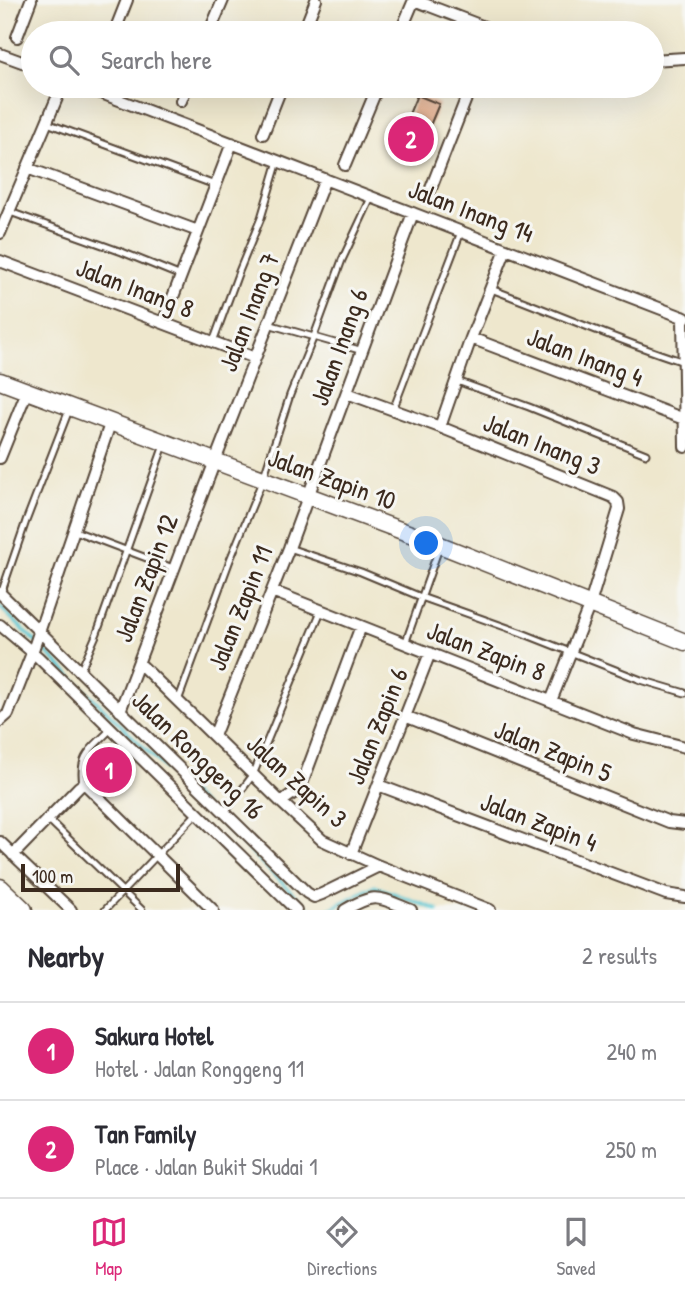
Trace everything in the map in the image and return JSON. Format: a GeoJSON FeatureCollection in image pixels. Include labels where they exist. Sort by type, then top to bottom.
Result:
{"type":"FeatureCollection","features":[{"type":"Feature","properties":{"kind":"main road"},"geometry":{"type":"LineString","coordinates":[[0,888],[23,910]]}},
{"type":"Feature","properties":{"kind":"street"},"geometry":{"type":"LineString","coordinates":[[22,21],[31,0]]}},
{"type":"Feature","properties":{"kind":"street"},"geometry":{"type":"LineString","coordinates":[[119,21],[127,0]]}},
{"type":"Feature","properties":{"kind":"street"},"geometry":{"type":"LineString","coordinates":[[214,21],[223,0]]}},
{"type":"Feature","properties":{"kind":"street"},"geometry":{"type":"LineString","coordinates":[[308,21],[316,0]]}},
{"type":"Feature","properties":{"kind":"street"},"geometry":{"type":"LineString","coordinates":[[405,21],[414,0],[466,21]]}},
{"type":"Feature","properties":{"kind":"street"},"geometry":{"type":"LineString","coordinates":[[16,37],[21,25]]}},
{"type":"Feature","properties":{"kind":"street"},"geometry":{"type":"LineString","coordinates":[[0,54],[21,62]]}},
{"type":"Feature","properties":{"kind":"street"},"geometry":{"type":"LineString","coordinates":[[664,59],[685,58]]}},
{"type":"Feature","properties":{"kind":"street"},"geometry":{"type":"LineString","coordinates":[[0,233],[57,98]]}},
{"type":"Feature","properties":{"kind":"street","name":"Jalan Inang 14"},"geometry":{"type":"LineString","coordinates":[[114,98],[684,318]]}},
{"type":"Feature","properties":{"kind":"street"},"geometry":{"type":"LineString","coordinates":[[262,134],[277,98]]}},
{"type":"Feature","properties":{"kind":"street"},"geometry":{"type":"LineString","coordinates":[[345,165],[373,98]]}},
{"type":"Feature","properties":{"kind":"street"},"geometry":{"type":"LineString","coordinates":[[428,196],[466,98]]}},
{"type":"Feature","properties":{"kind":"street"},"geometry":{"type":"LineString","coordinates":[[163,323],[232,143]]}},
{"type":"Feature","properties":{"kind":"street"},"geometry":{"type":"LineString","coordinates":[[27,168],[198,231]]}},
{"type":"Feature","properties":{"kind":"street","name":"Jalan Inang 7"},"geometry":{"type":"LineString","coordinates":[[215,461],[325,179]]}},
{"type":"Feature","properties":{"kind":"street","name":"Jalan Inang 6"},"geometry":{"type":"LineString","coordinates":[[307,496],[413,213]]}},
{"type":"Feature","properties":{"kind":"street"},"geometry":{"type":"LineString","coordinates":[[440,427],[506,249]]}},
{"type":"Feature","properties":{"kind":"street","name":"Jalan Inang 8"},"geometry":{"type":"LineString","coordinates":[[0,261],[255,358]]}},
{"type":"Feature","properties":{"kind":"street"},"geometry":{"type":"LineString","coordinates":[[684,318],[685,447]]}},
{"type":"Feature","properties":{"kind":"street","name":"Jalan Inang 4"},"geometry":{"type":"LineString","coordinates":[[471,338],[684,419]]}},
{"type":"Feature","properties":{"kind":"street","name":"Jalan Zapin 10"},"geometry":{"type":"LineString","coordinates":[[0,381],[440,545],[685,642]]}},
{"type":"Feature","properties":{"kind":"street"},"geometry":{"type":"LineString","coordinates":[[0,458],[27,391]]}},
{"type":"Feature","properties":{"kind":"street","name":"Jalan Inang 3"},"geometry":{"type":"LineString","coordinates":[[347,393],[440,427],[618,502],[619,509],[590,604]]}},
{"type":"Feature","properties":{"kind":"street"},"geometry":{"type":"LineString","coordinates":[[0,721],[8,713],[32,653],[111,421]]}},
{"type":"Feature","properties":{"kind":"street","name":"Jalan Zapin 12"},"geometry":{"type":"LineString","coordinates":[[120,711],[215,461]]}},
{"type":"Feature","properties":{"kind":"street","name":"Jalan Zapin 11"},"geometry":{"type":"LineString","coordinates":[[214,736],[307,496]]}},
{"type":"Feature","properties":{"kind":"street","name":"Jalan Zapin 8"},"geometry":{"type":"LineString","coordinates":[[272,591],[634,734],[685,747]]}},
{"type":"Feature","properties":{"kind":"street","name":"Jalan Ronggeng 16"},"geometry":{"type":"LineString","coordinates":[[0,594],[307,893],[314,897],[323,894],[379,866]]}},
{"type":"Feature","properties":{"kind":"street"},"geometry":{"type":"LineString","coordinates":[[551,701],[590,604]]}},
{"type":"Feature","properties":{"kind":"street","name":"Jalan Ronggeng 16"},"geometry":{"type":"LineString","coordinates":[[0,625],[38,657],[112,728],[296,910]]}},
{"type":"Feature","properties":{"kind":"street"},"geometry":{"type":"LineString","coordinates":[[281,802],[302,784],[360,626]]}},
{"type":"Feature","properties":{"kind":"street","name":"Jalan Zapin 6"},"geometry":{"type":"LineString","coordinates":[[351,854],[430,653]]}},
{"type":"Feature","properties":{"kind":"street","name":"Jalan Zapin 3"},"geometry":{"type":"LineString","coordinates":[[139,663],[322,840],[490,910]]}},
{"type":"Feature","properties":{"kind":"street","name":"Jalan Zapin 5"},"geometry":{"type":"LineString","coordinates":[[405,716],[669,822],[685,824]]}},
{"type":"Feature","properties":{"kind":"street","name":"Jalan Zapin 4"},"geometry":{"type":"LineString","coordinates":[[378,785],[666,894],[685,897]]}},
{"type":"Feature","properties":{"kind":"street"},"geometry":{"type":"LineString","coordinates":[[13,855],[79,787],[87,786],[214,910]]}},
{"type":"Feature","properties":{"kind":"street"},"geometry":{"type":"LineString","coordinates":[[0,842],[71,910]]}},
{"type":"Feature","properties":{"kind":"street"},"geometry":{"type":"LineString","coordinates":[[345,910],[364,899],[377,897],[411,910]]}},
{"type":"Feature","properties":{"kind":"lane"},"geometry":{"type":"LineString","coordinates":[[46,122],[215,186]]}},
{"type":"Feature","properties":{"kind":"lane"},"geometry":{"type":"LineString","coordinates":[[213,342],[261,218],[278,161]]}},
{"type":"Feature","properties":{"kind":"lane"},"geometry":{"type":"LineString","coordinates":[[178,701],[263,479],[290,395],[342,260],[371,197]]}},
{"type":"Feature","properties":{"kind":"lane"},"geometry":{"type":"LineString","coordinates":[[9,212],[181,276]]}},
{"type":"Feature","properties":{"kind":"lane"},"geometry":{"type":"LineString","coordinates":[[393,410],[461,232]]}},
{"type":"Feature","properties":{"kind":"lane"},"geometry":{"type":"LineString","coordinates":[[491,289],[641,348],[684,362]]}},
{"type":"Feature","properties":{"kind":"lane"},"geometry":{"type":"LineString","coordinates":[[268,324],[363,351]]}},
{"type":"Feature","properties":{"kind":"lane"},"geometry":{"type":"LineString","coordinates":[[457,381],[646,454]]}},
{"type":"Feature","properties":{"kind":"lane"},"geometry":{"type":"LineString","coordinates":[[0,594],[71,407]]}},
{"type":"Feature","properties":{"kind":"lane"},"geometry":{"type":"LineString","coordinates":[[80,673],[97,633],[165,442]]}},
{"type":"Feature","properties":{"kind":"lane"},"geometry":{"type":"LineString","coordinates":[[75,531],[173,568]]}},
{"type":"Feature","properties":{"kind":"lane"},"geometry":{"type":"LineString","coordinates":[[405,644],[440,545]]}},
{"type":"Feature","properties":{"kind":"lane"},"geometry":{"type":"LineString","coordinates":[[289,548],[361,572],[641,680],[685,693]]}},
{"type":"Feature","properties":{"kind":"lane"},"geometry":{"type":"LineString","coordinates":[[224,813],[253,775],[321,611]]}},
{"type":"Feature","properties":{"kind":"lane"},"geometry":{"type":"LineString","coordinates":[[83,785],[82,762],[112,728]]}},
{"type":"Feature","properties":{"kind":"lane"},"geometry":{"type":"LineString","coordinates":[[105,910],[198,813]]}},
{"type":"Feature","properties":{"kind":"lane"},"geometry":{"type":"LineString","coordinates":[[48,819],[142,910]]}},
{"type":"Feature","properties":{"kind":"building"},"geometry":{"type":"Polygon","coordinates":[[[416,98],[424,98],[439,104],[418,154],[396,145],[416,98]]]}},
{"type":"Feature","properties":{"kind":"waterway"},"geometry":{"type":"LineString","coordinates":[[0,607],[310,910]]}},
{"type":"Feature","properties":{"kind":"waterway"},"geometry":{"type":"LineString","coordinates":[[328,910],[374,886],[438,910]]}},
{"type":"Feature","properties":{"kind":"place","name":"Tan Family"},"geometry":{"type":"Point","coordinates":[411,139]}},
{"type":"Feature","properties":{"kind":"place","name":"Sakura Hotel"},"geometry":{"type":"Point","coordinates":[109,770]}}]}
